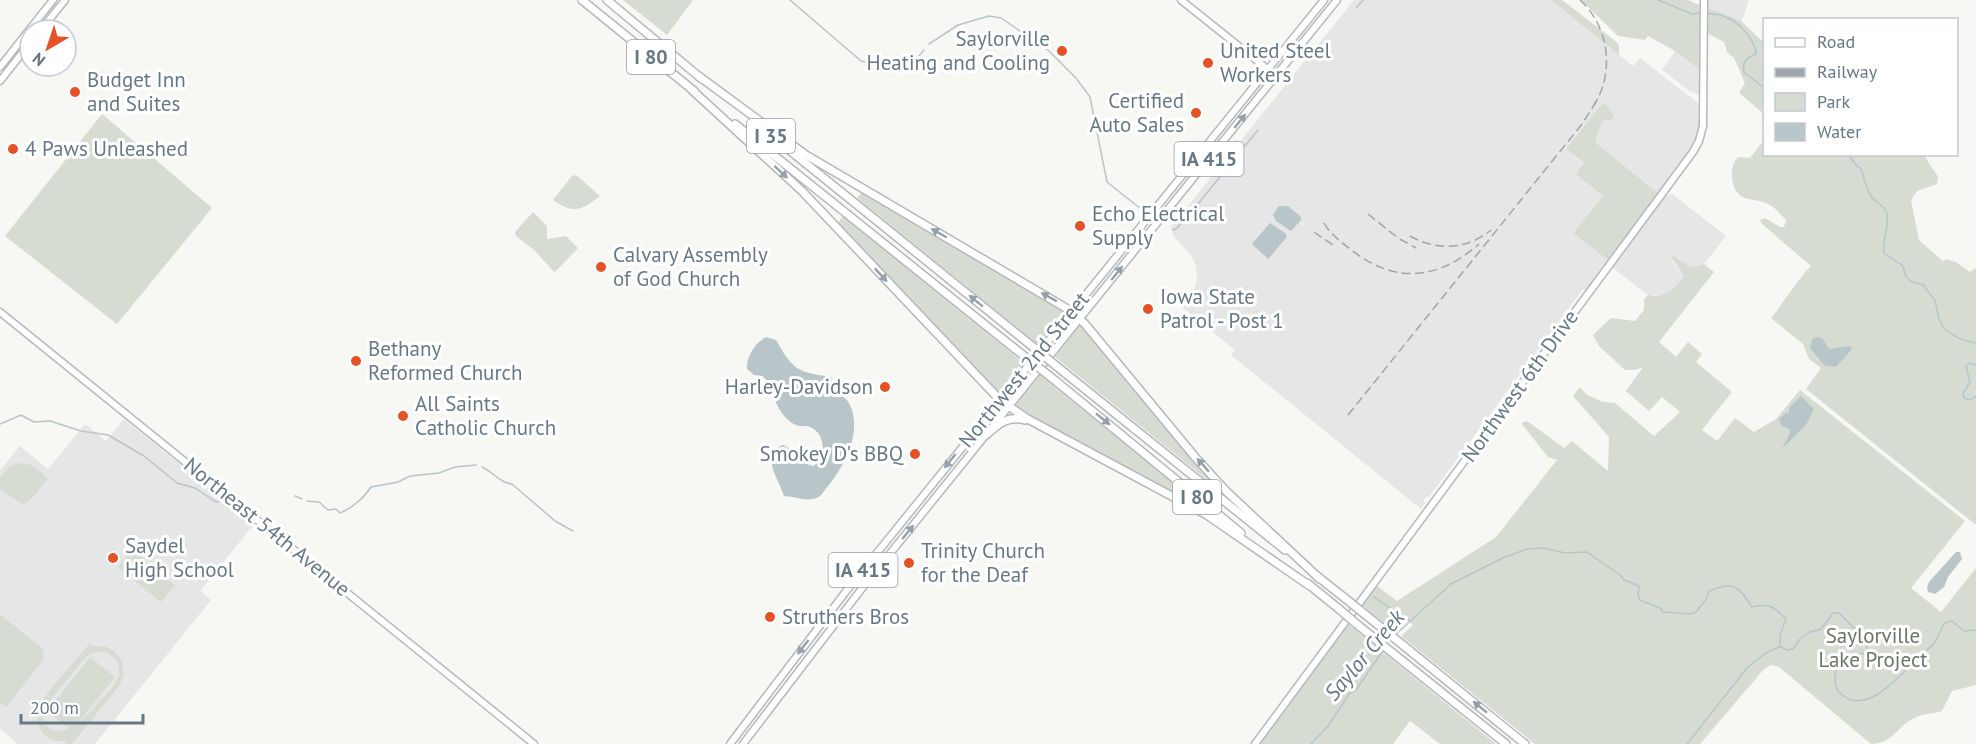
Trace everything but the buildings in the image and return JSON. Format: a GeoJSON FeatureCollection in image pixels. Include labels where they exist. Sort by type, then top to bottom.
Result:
{"type":"FeatureCollection","features":[{"type":"Feature","properties":{"kind":"highway"},"geometry":{"type":"LineString","coordinates":[[576,0],[610,23]]}},
{"type":"Feature","properties":{"kind":"highway","name":"I 80"},"geometry":{"type":"LineString","coordinates":[[582,0],[1506,744]]}},
{"type":"Feature","properties":{"kind":"highway","name":"I 35"},"geometry":{"type":"LineString","coordinates":[[606,0],[843,194]]}},
{"type":"Feature","properties":{"kind":"highway"},"geometry":{"type":"LineString","coordinates":[[700,77],[806,155],[1080,318],[1226,491],[1320,579]]}},
{"type":"Feature","properties":{"kind":"highway"},"geometry":{"type":"LineString","coordinates":[[692,90],[826,215],[1000,400],[1036,424],[1207,515],[1310,586]]}},
{"type":"Feature","properties":{"kind":"highway","name":"I 80"},"geometry":{"type":"LineString","coordinates":[[843,194],[1525,744]]}},
{"type":"Feature","properties":{"kind":"highway"},"geometry":{"type":"LineString","coordinates":[[986,435],[1003,420],[1010,418],[1036,424]]}},
{"type":"Feature","properties":{"kind":"main road"},"geometry":{"type":"LineString","coordinates":[[0,67],[53,0]]}},
{"type":"Feature","properties":{"kind":"main road"},"geometry":{"type":"LineString","coordinates":[[50,18],[65,0]]}},
{"type":"Feature","properties":{"kind":"main road"},"geometry":{"type":"LineString","coordinates":[[1182,0],[1276,76]]}},
{"type":"Feature","properties":{"kind":"main road","name":"Northwest 2nd Street"},"geometry":{"type":"LineString","coordinates":[[730,744],[847,590],[1324,0]]}},
{"type":"Feature","properties":{"kind":"main road","name":"Northwest 2nd Street"},"geometry":{"type":"LineString","coordinates":[[742,744],[863,586],[1336,0]]}},
{"type":"Feature","properties":{"kind":"main road","name":"Northwest 6th Drive"},"geometry":{"type":"LineString","coordinates":[[1255,744],[1693,152],[1703,126],[1704,0]]}},
{"type":"Feature","properties":{"kind":"main road"},"geometry":{"type":"LineString","coordinates":[[0,81],[18,58]]}},
{"type":"Feature","properties":{"kind":"main road","name":"Northeast 54th Avenue"},"geometry":{"type":"LineString","coordinates":[[0,312],[534,744]]}},
{"type":"Feature","properties":{"kind":"shaded area"},"geometry":{"type":"Polygon","coordinates":[[[1354,0],[1551,0],[1633,66],[1640,58],[1698,103],[1701,109],[1697,141],[1659,194],[1595,142],[1604,120],[1605,102],[1566,149],[1584,164],[1576,174],[1603,196],[1573,233],[1609,261],[1587,291],[1583,289],[1429,497],[1423,500],[1425,503],[1421,509],[1231,355],[1235,350],[1182,307],[1195,287],[1196,266],[1191,255],[1174,237],[1171,227],[1354,0]]]}},
{"type":"Feature","properties":{"kind":"shaded area"},"geometry":{"type":"Polygon","coordinates":[[[1704,0],[1749,0],[1740,25],[1704,12],[1704,0]]]}},
{"type":"Feature","properties":{"kind":"shaded area"},"geometry":{"type":"Polygon","coordinates":[[[1675,51],[1702,71],[1700,95],[1691,92],[1662,70],[1675,51]]]}},
{"type":"Feature","properties":{"kind":"shaded area"},"geometry":{"type":"Polygon","coordinates":[[[1672,194],[1726,236],[1704,264],[1691,267],[1674,256],[1672,261],[1684,276],[1675,288],[1665,295],[1648,295],[1612,267],[1662,199],[1672,194]]]}},
{"type":"Feature","properties":{"kind":"shaded area","name":"Saydel High School"},"geometry":{"type":"Polygon","coordinates":[[[124,419],[254,524],[200,591],[211,600],[95,744],[18,744],[0,729],[0,470],[20,446],[48,469],[85,424],[106,441],[124,419]]]}},
{"type":"Feature","properties":{"kind":"green space"},"geometry":{"type":"Polygon","coordinates":[[[623,0],[693,0],[667,35],[623,0]]]}},
{"type":"Feature","properties":{"kind":"green space"},"geometry":{"type":"Polygon","coordinates":[[[1551,0],[1562,0],[1614,40],[1619,45],[1619,55],[1551,0]]]}},
{"type":"Feature","properties":{"kind":"green space"},"geometry":{"type":"Polygon","coordinates":[[[1581,0],[1688,0],[1701,6],[1702,71],[1675,51],[1648,36],[1645,40],[1618,36],[1581,0]]]}},
{"type":"Feature","properties":{"kind":"green space"},"geometry":{"type":"Polygon","coordinates":[[[1707,8],[1740,20],[1763,40],[1763,113],[1739,93],[1745,83],[1734,58],[1727,52],[1724,42],[1707,33],[1707,8]]]}},
{"type":"Feature","properties":{"kind":"green space"},"geometry":{"type":"Polygon","coordinates":[[[1604,102],[1614,116],[1612,120],[1604,120],[1595,142],[1659,194],[1609,261],[1573,233],[1603,196],[1576,174],[1584,163],[1566,149],[1604,102]]]}},
{"type":"Feature","properties":{"kind":"green space"},"geometry":{"type":"Polygon","coordinates":[[[102,114],[212,208],[117,324],[5,236],[102,114]]]}},
{"type":"Feature","properties":{"kind":"green space"},"geometry":{"type":"Polygon","coordinates":[[[1763,141],[1763,156],[1925,156],[1938,177],[1937,184],[1917,191],[1911,200],[1919,240],[1944,262],[1945,259],[1956,262],[1970,272],[1976,268],[1976,525],[1806,389],[1821,368],[1809,359],[1803,344],[1771,318],[1811,266],[1762,224],[1760,220],[1765,218],[1784,227],[1786,220],[1774,208],[1737,193],[1732,177],[1733,166],[1738,157],[1750,158],[1763,141]]]}},
{"type":"Feature","properties":{"kind":"green space"},"geometry":{"type":"Polygon","coordinates":[[[576,175],[600,196],[582,208],[572,209],[553,200],[572,176],[576,175]]]}},
{"type":"Feature","properties":{"kind":"green space"},"geometry":{"type":"Polygon","coordinates":[[[862,192],[1064,310],[1064,315],[1040,346],[857,198],[862,192]]]}},
{"type":"Feature","properties":{"kind":"green space"},"geometry":{"type":"Polygon","coordinates":[[[533,212],[547,226],[547,239],[566,236],[578,248],[554,272],[535,251],[516,236],[515,232],[533,212]]]}},
{"type":"Feature","properties":{"kind":"green space"},"geometry":{"type":"Polygon","coordinates":[[[843,216],[1025,364],[1000,396],[971,363],[938,334],[837,224],[843,216]]]}},
{"type":"Feature","properties":{"kind":"green space","name":"Saylorville Lake Project"},"geometry":{"type":"Polygon","coordinates":[[[1674,256],[1691,267],[1704,264],[1714,272],[1659,342],[1676,357],[1688,342],[1702,354],[1696,362],[1732,392],[1702,430],[1717,441],[1735,418],[1754,432],[1776,419],[1800,390],[1965,521],[1911,588],[1941,612],[1976,568],[1976,685],[1952,691],[1942,711],[1914,718],[1885,741],[1871,744],[1779,667],[1771,665],[1764,669],[1700,744],[1535,744],[1401,636],[1413,625],[1407,620],[1395,632],[1362,605],[1376,585],[1397,601],[1496,537],[1557,460],[1548,457],[1521,423],[1527,421],[1564,448],[1572,441],[1608,471],[1609,437],[1573,396],[1580,387],[1587,395],[1603,402],[1615,403],[1654,436],[1680,412],[1662,397],[1649,411],[1626,391],[1643,367],[1625,370],[1599,346],[1593,335],[1611,318],[1635,321],[1644,310],[1644,299],[1648,295],[1665,294],[1673,289],[1684,276],[1671,257],[1674,256]]]}},
{"type":"Feature","properties":{"kind":"green space"},"geometry":{"type":"Polygon","coordinates":[[[1080,325],[1136,391],[1232,500],[1055,357],[1080,325]]]}},
{"type":"Feature","properties":{"kind":"green space"},"geometry":{"type":"Polygon","coordinates":[[[1040,375],[1210,512],[1209,514],[1026,416],[1015,406],[1040,375]]]}},
{"type":"Feature","properties":{"kind":"green space"},"geometry":{"type":"Polygon","coordinates":[[[21,463],[31,465],[48,478],[33,497],[23,505],[0,489],[0,477],[11,465],[21,463]]]}},
{"type":"Feature","properties":{"kind":"green space"},"geometry":{"type":"Polygon","coordinates":[[[132,550],[175,585],[161,602],[118,567],[132,550]]]}},
{"type":"Feature","properties":{"kind":"green space"},"geometry":{"type":"Polygon","coordinates":[[[0,614],[43,649],[44,659],[6,707],[0,702],[0,614]]]}},
{"type":"Feature","properties":{"kind":"green space"},"geometry":{"type":"Polygon","coordinates":[[[1348,624],[1496,744],[1440,744],[1410,721],[1393,744],[1259,744],[1348,624]]]}},
{"type":"Feature","properties":{"kind":"green space"},"geometry":{"type":"Polygon","coordinates":[[[90,643],[114,651],[122,661],[124,675],[119,686],[72,744],[65,744],[67,741],[53,740],[42,732],[37,721],[38,709],[90,643]],[[104,652],[90,654],[85,658],[47,704],[43,713],[43,722],[49,728],[56,731],[64,730],[79,723],[113,686],[119,674],[118,665],[114,658],[104,652]]]}},
{"type":"Feature","properties":{"kind":"green space"},"geometry":{"type":"Polygon","coordinates":[[[90,657],[115,677],[72,731],[47,711],[90,657]]]}},
{"type":"Feature","properties":{"kind":"water"},"geometry":{"type":"Polygon","coordinates":[[[1279,206],[1288,206],[1301,217],[1291,231],[1276,221],[1273,215],[1279,206]]]}},
{"type":"Feature","properties":{"kind":"water"},"geometry":{"type":"Polygon","coordinates":[[[1270,223],[1285,233],[1287,237],[1268,259],[1252,244],[1270,223]]]}},
{"type":"Feature","properties":{"kind":"water"},"geometry":{"type":"Polygon","coordinates":[[[766,337],[776,340],[787,358],[797,368],[831,377],[837,391],[851,407],[854,428],[850,449],[835,477],[816,498],[806,500],[784,496],[772,467],[774,449],[783,445],[800,460],[814,466],[823,456],[823,447],[818,432],[808,426],[796,425],[786,418],[776,402],[772,385],[762,376],[754,375],[747,369],[752,351],[766,337]]]}},
{"type":"Feature","properties":{"kind":"water"},"geometry":{"type":"Polygon","coordinates":[[[1819,337],[1829,349],[1850,346],[1852,349],[1836,367],[1825,366],[1810,348],[1813,338],[1819,337]]]}},
{"type":"Feature","properties":{"kind":"water"},"geometry":{"type":"Polygon","coordinates":[[[1801,396],[1814,409],[1806,425],[1782,449],[1790,433],[1789,429],[1781,425],[1779,419],[1787,412],[1796,419],[1789,413],[1789,408],[1801,396]]]}},
{"type":"Feature","properties":{"kind":"water"},"geometry":{"type":"Polygon","coordinates":[[[1956,552],[1960,552],[1962,559],[1948,577],[1944,587],[1935,594],[1928,592],[1929,582],[1956,552]]]}},
{"type":"Feature","properties":{"kind":"waterway"},"geometry":{"type":"LineString","coordinates":[[790,0],[861,61],[895,69],[906,63],[914,62],[924,50]]}},
{"type":"Feature","properties":{"kind":"waterway"},"geometry":{"type":"LineString","coordinates":[[1356,8],[1363,0]]}},
{"type":"Feature","properties":{"kind":"waterway"},"geometry":{"type":"LineString","coordinates":[[1658,0],[1692,14],[1699,13]]}},
{"type":"Feature","properties":{"kind":"waterway"},"geometry":{"type":"LineString","coordinates":[[1708,13],[1729,18],[1748,35],[1756,51],[1755,55],[1745,60],[1744,72],[1763,87]]}},
{"type":"Feature","properties":{"kind":"waterway"},"geometry":{"type":"LineString","coordinates":[[929,44],[958,25],[989,16],[1001,18],[1049,51],[1076,78],[1090,97],[1107,182],[1141,209]]}},
{"type":"Feature","properties":{"kind":"waterway"},"geometry":{"type":"LineString","coordinates":[[1173,230],[1193,210],[1258,130]]}},
{"type":"Feature","properties":{"kind":"waterway"},"geometry":{"type":"LineString","coordinates":[[1850,156],[1861,169],[1871,196],[1886,211],[1888,219],[1884,253],[1903,266],[1906,277],[1912,282],[1924,285],[1935,301],[1940,321],[1946,330],[1960,339],[1976,343]]}},
{"type":"Feature","properties":{"kind":"waterway"},"geometry":{"type":"LineString","coordinates":[[1976,365],[1969,363],[1966,367],[1970,382],[1963,393],[1964,398],[1970,400],[1976,396]]}},
{"type":"Feature","properties":{"kind":"waterway"},"geometry":{"type":"LineString","coordinates":[[0,424],[21,415],[34,422],[50,421],[81,431],[108,435],[144,456],[177,483],[195,488],[216,502],[221,501]]}},
{"type":"Feature","properties":{"kind":"waterway"},"geometry":{"type":"LineString","coordinates":[[307,501],[319,502],[328,510],[336,509],[340,513],[357,502],[371,487],[398,482],[410,476],[439,473],[455,467],[476,465]]}},
{"type":"Feature","properties":{"kind":"waterway"},"geometry":{"type":"LineString","coordinates":[[482,467],[504,482],[512,484],[555,521],[573,531]]}},
{"type":"Feature","properties":{"kind":"waterway"},"geometry":{"type":"LineString","coordinates":[[295,496],[302,499]]}},
{"type":"Feature","properties":{"kind":"waterway","name":"Saylor Creek"},"geometry":{"type":"LineString","coordinates":[[1394,636],[1451,584],[1503,558],[1527,549],[1543,548],[1565,553],[1587,552],[1624,580],[1639,586],[1640,600],[1660,608],[1663,612],[1692,614],[1706,599],[1709,591],[1724,586],[1734,587],[1743,594],[1752,607],[1771,607],[1786,619],[1780,635],[1780,647]]}},
{"type":"Feature","properties":{"kind":"waterway"},"geometry":{"type":"LineString","coordinates":[[1374,597],[1410,621]]}},
{"type":"Feature","properties":{"kind":"waterway","name":"Saylor Creek"},"geometry":{"type":"LineString","coordinates":[[1781,647],[1787,650],[1793,649],[1800,639],[1810,632],[1821,629],[1833,613],[1839,613],[1866,640],[1867,650],[1865,653],[1841,658],[1836,671],[1837,689],[1850,700],[1862,700],[1873,697],[1884,690],[1933,645],[1945,623],[1952,621],[1964,631],[1976,630]]}},
{"type":"Feature","properties":{"kind":"waterway"},"geometry":{"type":"LineString","coordinates":[[1687,744],[1747,668],[1764,654],[1779,647]]}},
{"type":"Feature","properties":{"kind":"waterway","name":"Saylor Creek"},"geometry":{"type":"LineString","coordinates":[[1311,744],[1328,726],[1349,694],[1356,690],[1384,649]]}},
{"type":"Feature","properties":{"kind":"railway"},"geometry":{"type":"LineString","coordinates":[[1580,0],[1597,23],[1606,50],[1605,79],[1594,105]]}},
{"type":"Feature","properties":{"kind":"railway"},"geometry":{"type":"LineString","coordinates":[[1348,415],[1582,124],[1598,99]]}},
{"type":"Feature","properties":{"kind":"railway"},"geometry":{"type":"LineString","coordinates":[[1368,214],[1398,238],[1416,248]]}},
{"type":"Feature","properties":{"kind":"railway"},"geometry":{"type":"LineString","coordinates":[[1324,223],[1329,231],[1366,260],[1399,273],[1415,274],[1431,271],[1447,265],[1479,244]]}},
{"type":"Feature","properties":{"kind":"railway"},"geometry":{"type":"LineString","coordinates":[[1410,236],[1430,244],[1451,246],[1462,245],[1482,237],[1491,230]]}},
{"type":"Feature","properties":{"kind":"railway"},"geometry":{"type":"LineString","coordinates":[[1314,232],[1336,247]]}},
{"type":"Feature","properties":{"kind":"place","name":"Saylorville Heating and Cooling"},"geometry":{"type":"Point","coordinates":[1062,51]}},
{"type":"Feature","properties":{"kind":"place","name":"United Steel Workers"},"geometry":{"type":"Point","coordinates":[1208,63]}},
{"type":"Feature","properties":{"kind":"place","name":"Budget Inn and Suites"},"geometry":{"type":"Point","coordinates":[75,92]}},
{"type":"Feature","properties":{"kind":"place","name":"Certified Auto Sales"},"geometry":{"type":"Point","coordinates":[1196,113]}},
{"type":"Feature","properties":{"kind":"place","name":"4 Paws Unleashed"},"geometry":{"type":"Point","coordinates":[13,149]}},
{"type":"Feature","properties":{"kind":"place","name":"Echo Electrical Supply"},"geometry":{"type":"Point","coordinates":[1080,226]}},
{"type":"Feature","properties":{"kind":"place","name":"Calvary Assembly of God Church"},"geometry":{"type":"Point","coordinates":[601,267]}},
{"type":"Feature","properties":{"kind":"place","name":"Iowa State Patrol - Post 1"},"geometry":{"type":"Point","coordinates":[1148,309]}},
{"type":"Feature","properties":{"kind":"place","name":"Bethany Reformed Church"},"geometry":{"type":"Point","coordinates":[356,361]}},
{"type":"Feature","properties":{"kind":"place","name":"Harley-Davidson"},"geometry":{"type":"Point","coordinates":[885,387]}},
{"type":"Feature","properties":{"kind":"place","name":"All Saints Catholic Church"},"geometry":{"type":"Point","coordinates":[403,416]}},
{"type":"Feature","properties":{"kind":"place","name":"Smokey D's BBQ"},"geometry":{"type":"Point","coordinates":[915,454]}},
{"type":"Feature","properties":{"kind":"place","name":"Saydel High School"},"geometry":{"type":"Point","coordinates":[113,558]}},
{"type":"Feature","properties":{"kind":"place","name":"Trinity Church for the Deaf"},"geometry":{"type":"Point","coordinates":[909,563]}},
{"type":"Feature","properties":{"kind":"place","name":"Struthers Bros"},"geometry":{"type":"Point","coordinates":[770,617]}}]}
